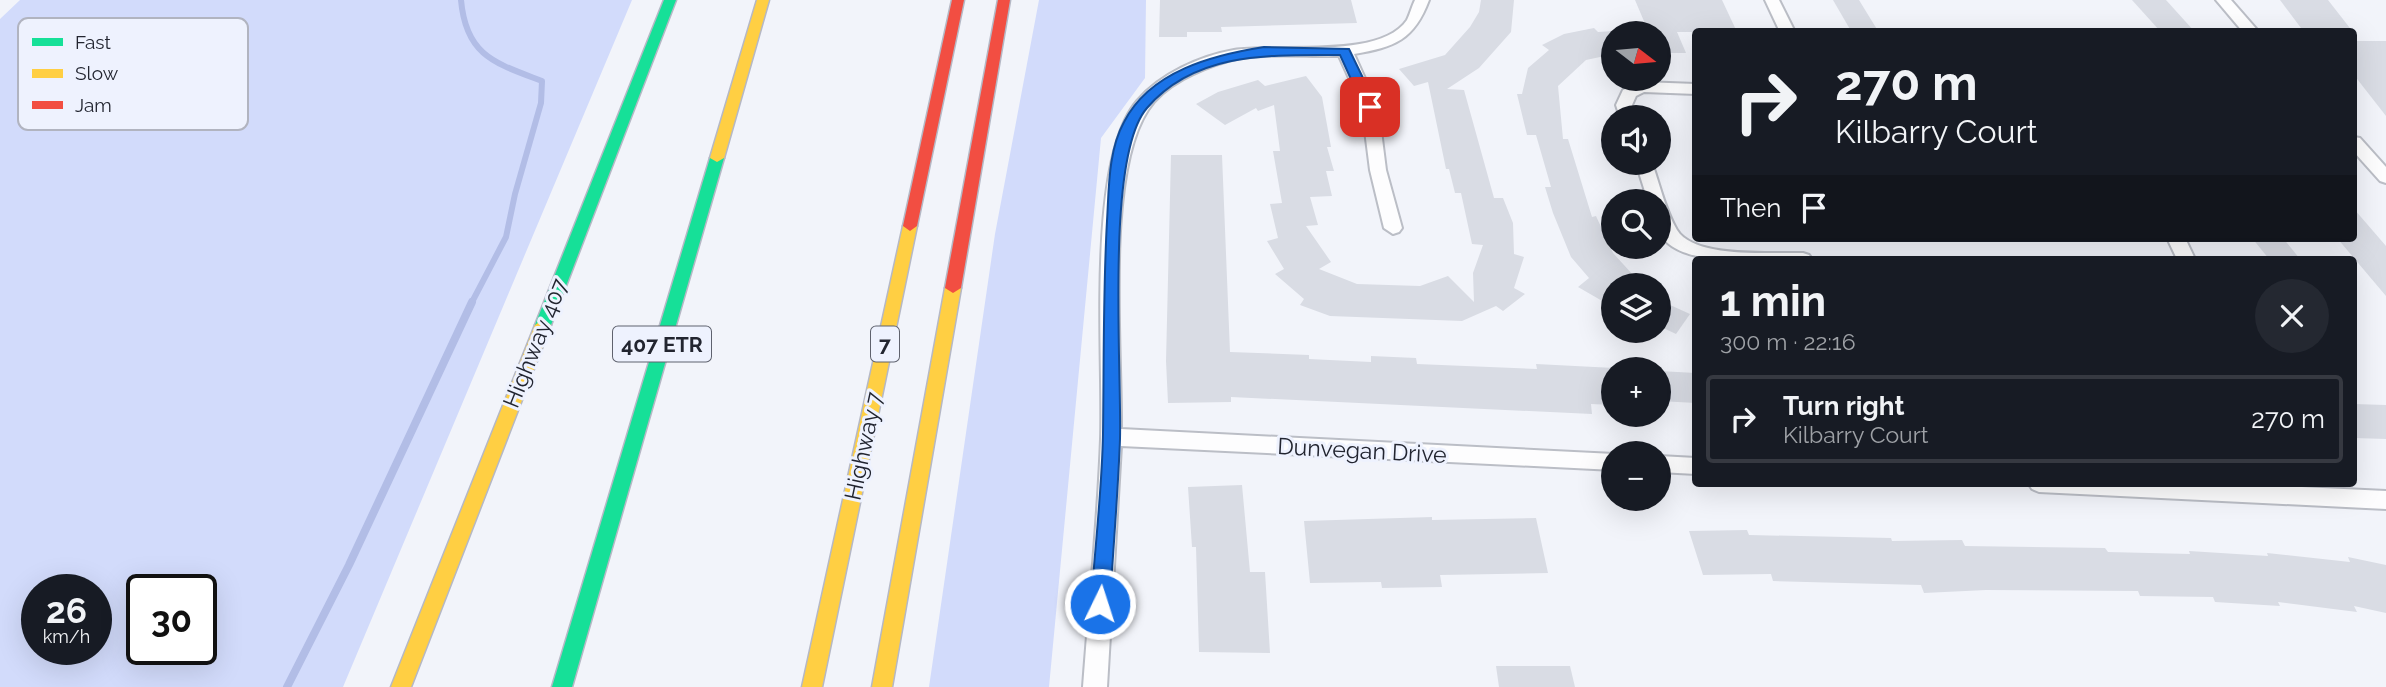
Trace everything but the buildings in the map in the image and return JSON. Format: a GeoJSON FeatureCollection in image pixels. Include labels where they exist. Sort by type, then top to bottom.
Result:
{"type":"FeatureCollection","features":[{"type":"Feature","properties":{"kind":"main road","name":"Highway 407"},"geometry":{"type":"LineString","coordinates":[[401,687],[670,0]]}},
{"type":"Feature","properties":{"kind":"main road","name":"407 ETR"},"geometry":{"type":"LineString","coordinates":[[562,687],[763,0]]}},
{"type":"Feature","properties":{"kind":"main road","name":"Highway 7"},"geometry":{"type":"LineString","coordinates":[[812,687],[958,0]]}},
{"type":"Feature","properties":{"kind":"main road"},"geometry":{"type":"LineString","coordinates":[[882,687],[1003,0]]}},
{"type":"Feature","properties":{"kind":"main road"},"geometry":{"type":"LineString","coordinates":[[392,687],[429,611]]}},
{"type":"Feature","properties":{"kind":"street"},"geometry":{"type":"LineString","coordinates":[[1095,687],[1111,438],[1111,281],[1116,178],[1123,141],[1130,122],[1143,104],[1175,78],[1200,66],[1232,56],[1264,51],[1345,51],[1370,47],[1399,34],[1414,23],[1421,10],[1422,0]]}},
{"type":"Feature","properties":{"kind":"street"},"geometry":{"type":"LineString","coordinates":[[1772,0],[1786,28]]}},
{"type":"Feature","properties":{"kind":"street"},"geometry":{"type":"LineString","coordinates":[[2223,0],[2248,28]]}},
{"type":"Feature","properties":{"kind":"street"},"geometry":{"type":"LineString","coordinates":[[1345,51],[1370,107],[1378,170],[1392,228]]}},
{"type":"Feature","properties":{"kind":"street"},"geometry":{"type":"LineString","coordinates":[[1624,105],[1629,93],[1642,87],[1692,89]]}},
{"type":"Feature","properties":{"kind":"street"},"geometry":{"type":"LineString","coordinates":[[2357,145],[2386,177]]}},
{"type":"Feature","properties":{"kind":"street"},"geometry":{"type":"LineString","coordinates":[[1671,234],[1681,245],[1725,256]]}},
{"type":"Feature","properties":{"kind":"street","name":"Dunvegan Drive"},"geometry":{"type":"LineString","coordinates":[[1111,438],[1601,461]]}},
{"type":"Feature","properties":{"kind":"street"},"geometry":{"type":"LineString","coordinates":[[1671,465],[1692,466]]}},
{"type":"Feature","properties":{"kind":"street"},"geometry":{"type":"LineString","coordinates":[[2121,487],[2386,500]]}},
{"type":"Feature","properties":{"kind":"shaded area"},"geometry":{"type":"Polygon","coordinates":[[[20,0],[632,0],[343,687],[0,687],[0,19],[20,0]]]}},
{"type":"Feature","properties":{"kind":"shaded area"},"geometry":{"type":"Polygon","coordinates":[[[1039,0],[1146,0],[1145,78],[1101,138],[1049,687],[929,687],[995,234],[1039,0]]]}},
{"type":"Feature","properties":{"kind":"waterway"},"geometry":{"type":"LineString","coordinates":[[461,0],[464,19],[476,45],[497,62],[542,81],[541,103],[515,194],[506,237],[472,303]]}},
{"type":"Feature","properties":{"kind":"waterway"},"geometry":{"type":"LineString","coordinates":[[287,687],[349,565],[472,303]]}},
{"type":"Feature","properties":{"kind":"traffic: fast"},"geometry":{"type":"LineString","coordinates":[[543,325],[670,0]]}},
{"type":"Feature","properties":{"kind":"traffic: fast"},"geometry":{"type":"LineString","coordinates":[[562,687],[717,158]]}},
{"type":"Feature","properties":{"kind":"traffic: slow"},"geometry":{"type":"LineString","coordinates":[[717,158],[763,0]]}},
{"type":"Feature","properties":{"kind":"traffic: slow"},"geometry":{"type":"LineString","coordinates":[[812,687],[910,226]]}},
{"type":"Feature","properties":{"kind":"traffic: slow"},"geometry":{"type":"LineString","coordinates":[[882,687],[953,288]]}},
{"type":"Feature","properties":{"kind":"traffic: slow"},"geometry":{"type":"LineString","coordinates":[[401,687],[543,325]]}},
{"type":"Feature","properties":{"kind":"traffic: jam"},"geometry":{"type":"LineString","coordinates":[[910,226],[958,0]]}},
{"type":"Feature","properties":{"kind":"traffic: jam"},"geometry":{"type":"LineString","coordinates":[[953,288],[1004,0]]}},
{"type":"Feature","properties":{"kind":"route"},"geometry":{"type":"LineString","coordinates":[[1100,604],[1111,438],[1111,281],[1116,178],[1123,141],[1130,122],[1143,104],[1175,78],[1200,66],[1232,56],[1264,51],[1345,51],[1370,107]]}}]}
